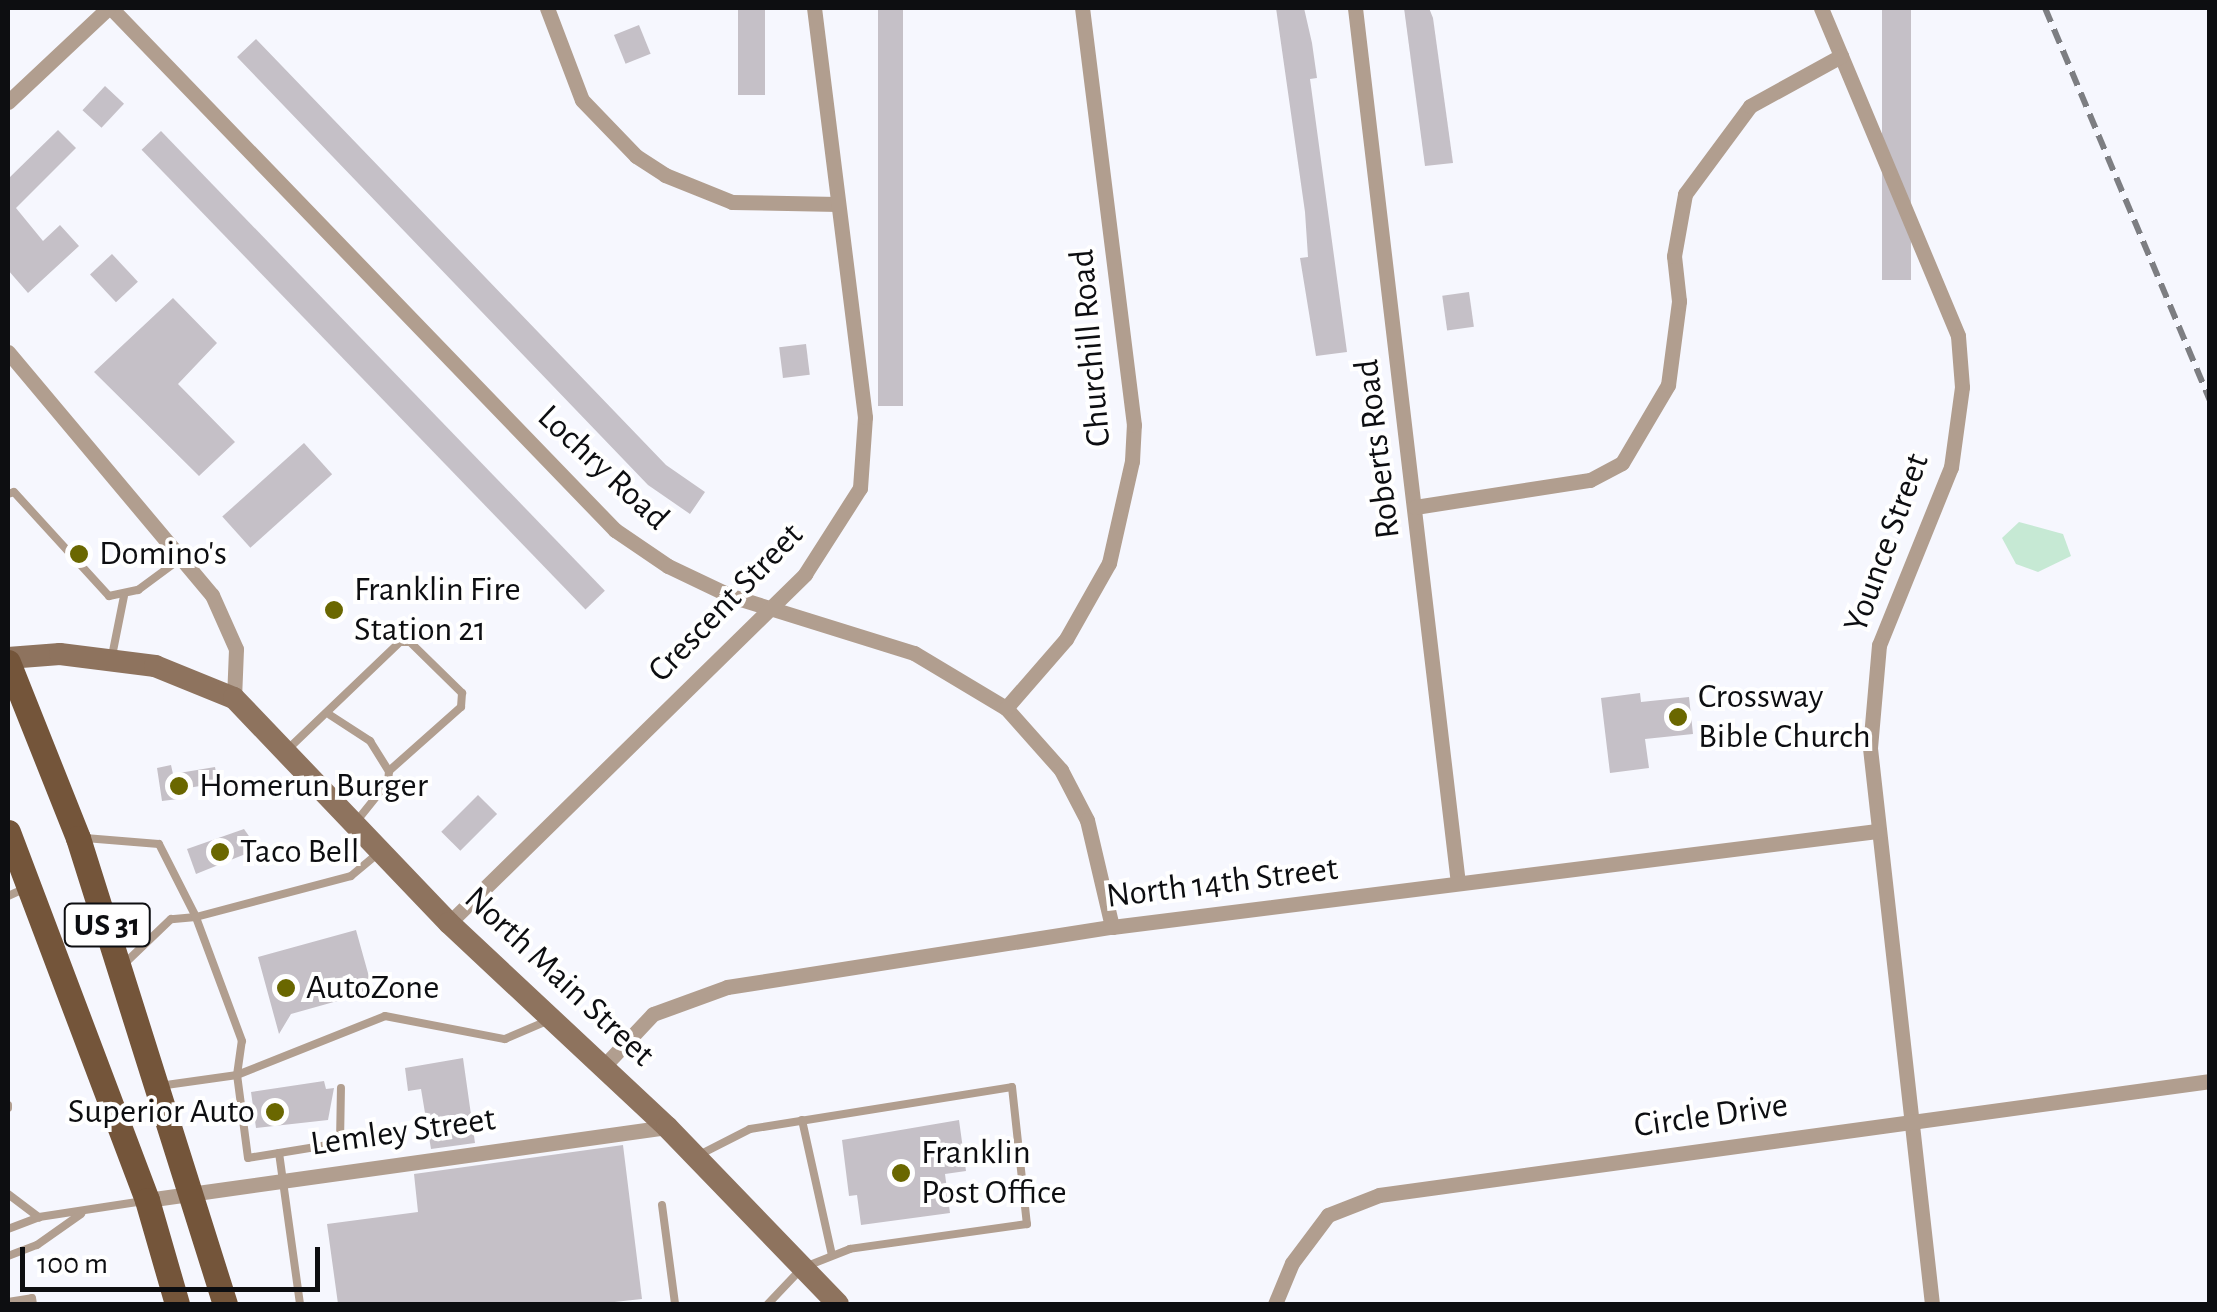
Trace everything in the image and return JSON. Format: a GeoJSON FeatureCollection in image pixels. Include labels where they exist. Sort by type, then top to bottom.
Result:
{"type":"FeatureCollection","features":[{"type":"Feature","properties":{"kind":"main road","name":"US 31"},"geometry":{"type":"LineString","coordinates":[[8,660],[78,838],[160,1086],[225,1304]]}},
{"type":"Feature","properties":{"kind":"main road","name":"US 31"},"geometry":{"type":"LineString","coordinates":[[8,832],[18,891],[148,1200],[174,1296]]}},
{"type":"Feature","properties":{"kind":"main road"},"geometry":{"type":"LineString","coordinates":[[174,1296],[194,1304]]}},
{"type":"Feature","properties":{"kind":"street"},"geometry":{"type":"LineString","coordinates":[[8,102],[109,8]]}},
{"type":"Feature","properties":{"kind":"street","name":"Lochry Road"},"geometry":{"type":"LineString","coordinates":[[109,8],[615,530],[668,566],[731,596],[770,604],[914,653],[1006,708],[1061,770],[1087,820],[1112,928]]}},
{"type":"Feature","properties":{"kind":"street"},"geometry":{"type":"LineString","coordinates":[[547,8],[582,100],[664,175],[732,202],[838,204]]}},
{"type":"Feature","properties":{"kind":"street","name":"Crescent Street"},"geometry":{"type":"LineString","coordinates":[[449,923],[770,604],[805,574],[844,521],[866,465],[814,8]]}},
{"type":"Feature","properties":{"kind":"street","name":"Churchill Road"},"geometry":{"type":"LineString","coordinates":[[1006,708],[1066,639],[1109,563],[1132,461],[1134,425],[1082,8]]}},
{"type":"Feature","properties":{"kind":"street","name":"Roberts Road"},"geometry":{"type":"LineString","coordinates":[[1355,8],[1458,883]]}},
{"type":"Feature","properties":{"kind":"street","name":"Younce Street"},"geometry":{"type":"LineString","coordinates":[[1821,8],[1958,336],[1962,386],[1951,467],[1879,645],[1870,748],[1932,1304]]}},
{"type":"Feature","properties":{"kind":"street"},"geometry":{"type":"LineString","coordinates":[[1415,507],[1590,480],[1622,463],[1668,384],[1679,301],[1674,256],[1685,194],[1750,106],[1841,56]]}},
{"type":"Feature","properties":{"kind":"street"},"geometry":{"type":"LineString","coordinates":[[8,352],[185,555],[226,621],[236,649],[234,698]]}},
{"type":"Feature","properties":{"kind":"street","name":"North Main Street"},"geometry":{"type":"LineString","coordinates":[[8,660],[112,659],[155,666],[234,698],[449,923],[696,1156],[838,1304]]}},
{"type":"Feature","properties":{"kind":"street","name":"North 14th Street"},"geometry":{"type":"LineString","coordinates":[[603,1067],[653,1014],[727,987],[1112,928],[1877,830]]}},
{"type":"Feature","properties":{"kind":"street","name":"Circle Drive"},"geometry":{"type":"LineString","coordinates":[[1274,1304],[1292,1263],[1328,1215],[1379,1195],[1914,1117],[2210,1081]]}},
{"type":"Feature","properties":{"kind":"street","name":"Lemley Street"},"geometry":{"type":"LineString","coordinates":[[148,1200],[666,1127]]}},
{"type":"Feature","properties":{"kind":"lane"},"geometry":{"type":"LineString","coordinates":[[8,494],[14,492],[99,590],[124,596]]}},
{"type":"Feature","properties":{"kind":"lane"},"geometry":{"type":"LineString","coordinates":[[112,659],[124,596],[185,555]]}},
{"type":"Feature","properties":{"kind":"lane"},"geometry":{"type":"LineString","coordinates":[[287,750],[330,715],[400,642],[410,642],[462,693],[461,707],[388,772]]}},
{"type":"Feature","properties":{"kind":"lane"},"geometry":{"type":"LineString","coordinates":[[330,715],[370,741],[388,772],[388,782],[356,822]]}},
{"type":"Feature","properties":{"kind":"lane"},"geometry":{"type":"LineString","coordinates":[[78,838],[159,844],[196,917],[242,1041],[237,1075],[248,1158],[340,1143],[341,1088]]}},
{"type":"Feature","properties":{"kind":"lane"},"geometry":{"type":"LineString","coordinates":[[121,967],[171,920],[196,917],[351,876],[380,851]]}},
{"type":"Feature","properties":{"kind":"lane"},"geometry":{"type":"LineString","coordinates":[[160,1086],[237,1075],[385,1016],[505,1038],[550,1020]]}},
{"type":"Feature","properties":{"kind":"lane"},"geometry":{"type":"LineString","coordinates":[[696,1156],[750,1128],[1012,1087],[1027,1224],[832,1255],[802,1268],[769,1304]]}},
{"type":"Feature","properties":{"kind":"lane"},"geometry":{"type":"LineString","coordinates":[[802,1120],[832,1255]]}},
{"type":"Feature","properties":{"kind":"lane"},"geometry":{"type":"LineString","coordinates":[[280,1153],[300,1304]]}},
{"type":"Feature","properties":{"kind":"lane"},"geometry":{"type":"LineString","coordinates":[[8,1194],[39,1217]]}},
{"type":"Feature","properties":{"kind":"lane"},"geometry":{"type":"LineString","coordinates":[[8,1229],[39,1217],[148,1200]]}},
{"type":"Feature","properties":{"kind":"lane"},"geometry":{"type":"LineString","coordinates":[[662,1206],[675,1304]]}},
{"type":"Feature","properties":{"kind":"lane"},"geometry":{"type":"LineString","coordinates":[[8,1256],[37,1245],[86,1212]]}},
{"type":"Feature","properties":{"kind":"lane"},"geometry":{"type":"LineString","coordinates":[[8,1302],[32,1298],[33,1304]]}},
{"type":"Feature","properties":{"kind":"green space"},"geometry":{"type":"Polygon","coordinates":[[[2019,522],[2063,534],[2071,556],[2038,572],[2016,564],[2002,538],[2019,522]]]}},
{"type":"Feature","properties":{"kind":"building"},"geometry":{"type":"Polygon","coordinates":[[[738,8],[765,8],[765,95],[738,95],[738,8]]]}},
{"type":"Feature","properties":{"kind":"building"},"geometry":{"type":"Polygon","coordinates":[[[878,8],[903,8],[903,406],[878,406],[878,8]]]}},
{"type":"Feature","properties":{"kind":"building"},"geometry":{"type":"Polygon","coordinates":[[[1276,8],[1304,8],[1312,43],[1317,78],[1310,79],[1347,352],[1316,356],[1300,258],[1308,257],[1305,212],[1276,8]]]}},
{"type":"Feature","properties":{"kind":"building"},"geometry":{"type":"Polygon","coordinates":[[[1404,8],[1429,8],[1433,18],[1453,163],[1425,166],[1404,8]]]}},
{"type":"Feature","properties":{"kind":"building"},"geometry":{"type":"Polygon","coordinates":[[[1882,8],[1911,8],[1911,280],[1882,280],[1882,8]]]}},
{"type":"Feature","properties":{"kind":"building"},"geometry":{"type":"Polygon","coordinates":[[[639,25],[651,54],[626,64],[614,35],[639,25]]]}},
{"type":"Feature","properties":{"kind":"building"},"geometry":{"type":"Polygon","coordinates":[[[256,39],[666,465],[705,492],[690,514],[648,485],[237,57],[256,39]]]}},
{"type":"Feature","properties":{"kind":"building"},"geometry":{"type":"Polygon","coordinates":[[[105,86],[124,104],[102,128],[82,110],[105,86]]]}},
{"type":"Feature","properties":{"kind":"building"},"geometry":{"type":"Polygon","coordinates":[[[58,130],[76,148],[16,208],[43,241],[60,225],[79,246],[28,293],[8,270],[8,179],[58,130]]]}},
{"type":"Feature","properties":{"kind":"building"},"geometry":{"type":"Polygon","coordinates":[[[161,131],[605,591],[585,609],[142,150],[161,131]]]}},
{"type":"Feature","properties":{"kind":"building"},"geometry":{"type":"Polygon","coordinates":[[[112,254],[138,282],[116,302],[90,274],[112,254]]]}},
{"type":"Feature","properties":{"kind":"building"},"geometry":{"type":"Polygon","coordinates":[[[1469,292],[1474,327],[1447,330],[1442,296],[1469,292]]]}},
{"type":"Feature","properties":{"kind":"building"},"geometry":{"type":"Polygon","coordinates":[[[173,298],[217,343],[178,384],[235,442],[199,476],[94,372],[173,298]]]}},
{"type":"Feature","properties":{"kind":"building"},"geometry":{"type":"Polygon","coordinates":[[[806,344],[810,375],[783,378],[779,347],[806,344]]]}},
{"type":"Feature","properties":{"kind":"building"},"geometry":{"type":"Polygon","coordinates":[[[304,443],[332,474],[250,548],[222,517],[304,443]]]}},
{"type":"Feature","properties":{"kind":"building"},"geometry":{"type":"Polygon","coordinates":[[[1640,693],[1641,702],[1689,697],[1693,734],[1645,739],[1649,768],[1610,773],[1601,698],[1640,693]]]}},
{"type":"Feature","properties":{"kind":"building","name":"Homerun Burger"},"geometry":{"type":"Polygon","coordinates":[[[171,765],[173,774],[215,767],[218,783],[176,790],[178,799],[162,801],[157,768],[171,765]]]}},
{"type":"Feature","properties":{"kind":"building"},"geometry":{"type":"Polygon","coordinates":[[[478,795],[497,814],[460,851],[441,832],[478,795]]]}},
{"type":"Feature","properties":{"kind":"building","name":"Taco Bell"},"geometry":{"type":"Polygon","coordinates":[[[244,829],[258,849],[196,874],[187,849],[244,829]]]}},
{"type":"Feature","properties":{"kind":"building"},"geometry":{"type":"Polygon","coordinates":[[[356,930],[373,991],[291,1014],[279,1034],[258,957],[356,930]]]}},
{"type":"Feature","properties":{"kind":"building"},"geometry":{"type":"Polygon","coordinates":[[[463,1058],[475,1143],[431,1149],[421,1089],[408,1091],[405,1068],[463,1058]]]}},
{"type":"Feature","properties":{"kind":"building"},"geometry":{"type":"Polygon","coordinates":[[[324,1081],[326,1089],[334,1088],[328,1120],[256,1128],[251,1092],[324,1081]]]}},
{"type":"Feature","properties":{"kind":"building","name":"Franklin Post Office"},"geometry":{"type":"Polygon","coordinates":[[[959,1120],[966,1171],[945,1174],[950,1213],[861,1225],[857,1195],[849,1196],[842,1140],[959,1120]]]}},
{"type":"Feature","properties":{"kind":"building"},"geometry":{"type":"Polygon","coordinates":[[[623,1145],[642,1299],[596,1304],[338,1304],[327,1224],[418,1212],[414,1174],[623,1145]]]}},
{"type":"Feature","properties":{"kind":"railway"},"geometry":{"type":"LineString","coordinates":[[2045,8],[2210,401]]}},
{"type":"Feature","properties":{"kind":"place","name":"Domino's"},"geometry":{"type":"Point","coordinates":[79,554]}},
{"type":"Feature","properties":{"kind":"place","name":"Franklin Fire Station 21"},"geometry":{"type":"Point","coordinates":[334,610]}},
{"type":"Feature","properties":{"kind":"place","name":"Crossway Bible Church"},"geometry":{"type":"Point","coordinates":[1678,717]}},
{"type":"Feature","properties":{"kind":"place","name":"Homerun Burger"},"geometry":{"type":"Point","coordinates":[179,786]}},
{"type":"Feature","properties":{"kind":"place","name":"Taco Bell"},"geometry":{"type":"Point","coordinates":[220,852]}},
{"type":"Feature","properties":{"kind":"place","name":"AutoZone"},"geometry":{"type":"Point","coordinates":[286,988]}},
{"type":"Feature","properties":{"kind":"place","name":"Superior Auto"},"geometry":{"type":"Point","coordinates":[275,1112]}},
{"type":"Feature","properties":{"kind":"place","name":"Franklin Post Office"},"geometry":{"type":"Point","coordinates":[901,1173]}}]}
